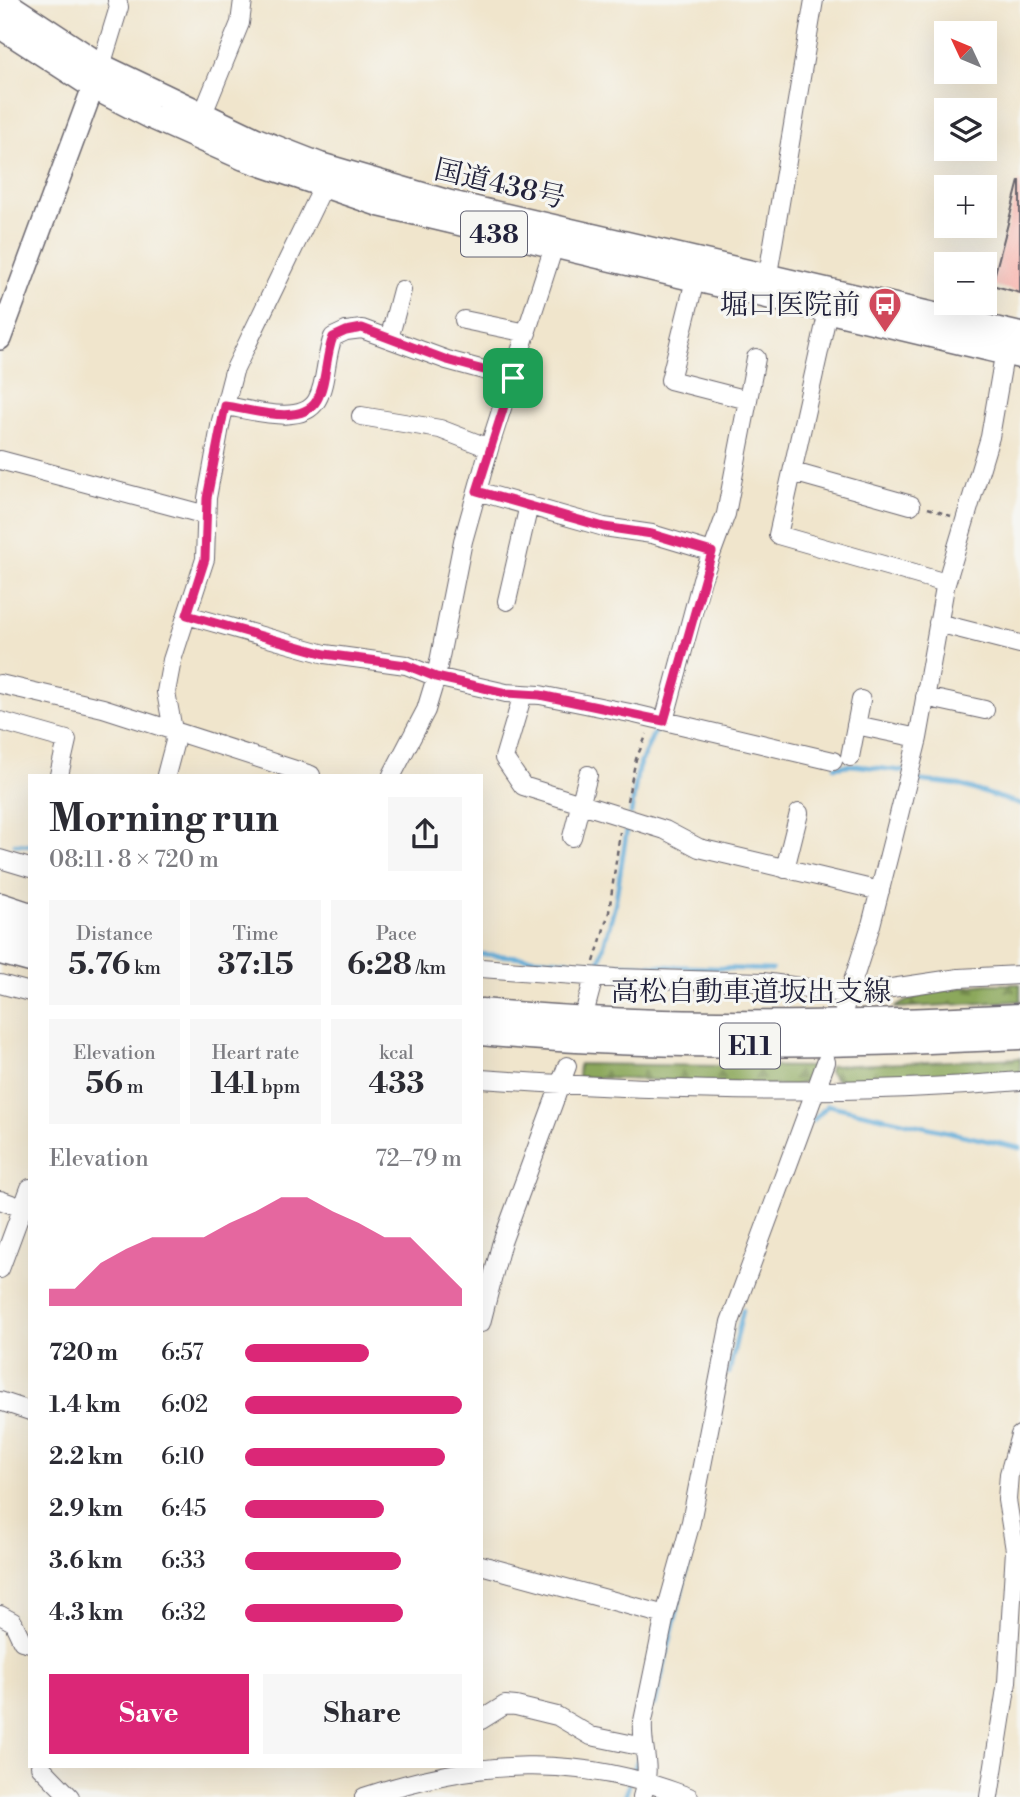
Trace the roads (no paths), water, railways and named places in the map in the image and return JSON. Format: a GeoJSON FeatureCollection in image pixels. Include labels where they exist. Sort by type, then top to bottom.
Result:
{"type":"FeatureCollection","features":[{"type":"Feature","properties":{"kind":"highway","name":"国道438号"},"geometry":{"type":"LineString","coordinates":[[1,0],[152,117],[244,158],[450,203],[557,238],[1013,344]]}},
{"type":"Feature","properties":{"kind":"highway","name":"国道438号"},"geometry":{"type":"LineString","coordinates":[[0,26],[98,76],[202,116],[328,177]]}},
{"type":"Feature","properties":{"kind":"highway"},"geometry":{"type":"LineString","coordinates":[[0,905],[28,914]]}},
{"type":"Feature","properties":{"kind":"highway"},"geometry":{"type":"LineString","coordinates":[[0,929],[28,937]]}},
{"type":"Feature","properties":{"kind":"highway"},"geometry":{"type":"LineString","coordinates":[[0,952],[28,959]]}},
{"type":"Feature","properties":{"kind":"highway","name":"高松自動車道坂出支線"},"geometry":{"type":"LineString","coordinates":[[483,1011],[651,1023],[760,1024],[1020,1016]]}},
{"type":"Feature","properties":{"kind":"highway","name":"高松自動車道坂出支線"},"geometry":{"type":"LineString","coordinates":[[483,1033],[564,1041],[733,1046],[1020,1037]]}},
{"type":"Feature","properties":{"kind":"main road"},"geometry":{"type":"LineString","coordinates":[[2,328],[98,76]]}},
{"type":"Feature","properties":{"kind":"street"},"geometry":{"type":"LineString","coordinates":[[98,76],[119,7],[117,0]]}},
{"type":"Feature","properties":{"kind":"street"},"geometry":{"type":"LineString","coordinates":[[202,116],[240,23],[243,0]]}},
{"type":"Feature","properties":{"kind":"street"},"geometry":{"type":"LineString","coordinates":[[766,285],[814,0]]}},
{"type":"Feature","properties":{"kind":"street"},"geometry":{"type":"LineString","coordinates":[[166,774],[175,741],[166,692],[172,660],[205,559],[206,515],[225,406],[234,371],[328,177]]}},
{"type":"Feature","properties":{"kind":"street"},"geometry":{"type":"LineString","coordinates":[[393,774],[426,710],[436,677],[463,541],[489,448],[557,238]]}},
{"type":"Feature","properties":{"kind":"street"},"geometry":{"type":"LineString","coordinates":[[697,269],[670,380],[748,400]]}},
{"type":"Feature","properties":{"kind":"street"},"geometry":{"type":"LineString","coordinates":[[389,339],[402,290]]}},
{"type":"Feature","properties":{"kind":"street"},"geometry":{"type":"LineString","coordinates":[[830,301],[778,535],[946,583]]}},
{"type":"Feature","properties":{"kind":"street"},"geometry":{"type":"LineString","coordinates":[[464,320],[527,333]]}},
{"type":"Feature","properties":{"kind":"street"},"geometry":{"type":"LineString","coordinates":[[225,406],[290,415],[304,411],[316,401],[333,337],[362,328],[447,360],[513,378]]}},
{"type":"Feature","properties":{"kind":"street"},"geometry":{"type":"LineString","coordinates":[[847,1001],[880,891],[918,738],[946,583],[990,437],[1013,344]]}},
{"type":"Feature","properties":{"kind":"street"},"geometry":{"type":"LineString","coordinates":[[659,720],[726,514],[756,358]]}},
{"type":"Feature","properties":{"kind":"street"},"geometry":{"type":"LineString","coordinates":[[361,416],[440,429],[489,448]]}},
{"type":"Feature","properties":{"kind":"street"},"geometry":{"type":"LineString","coordinates":[[0,460],[206,515]]}},
{"type":"Feature","properties":{"kind":"street"},"geometry":{"type":"LineString","coordinates":[[793,471],[911,505]]}},
{"type":"Feature","properties":{"kind":"street"},"geometry":{"type":"LineString","coordinates":[[477,491],[712,552]]}},
{"type":"Feature","properties":{"kind":"street"},"geometry":{"type":"LineString","coordinates":[[507,601],[529,505]]}},
{"type":"Feature","properties":{"kind":"street"},"geometry":{"type":"LineString","coordinates":[[187,615],[325,654],[406,665],[436,677],[659,720],[841,759],[856,725],[861,701]]}},
{"type":"Feature","properties":{"kind":"street"},"geometry":{"type":"LineString","coordinates":[[938,623],[1020,644]]}},
{"type":"Feature","properties":{"kind":"street"},"geometry":{"type":"LineString","coordinates":[[0,684],[53,695],[309,774]]}},
{"type":"Feature","properties":{"kind":"street"},"geometry":{"type":"LineString","coordinates":[[523,694],[504,758],[523,786],[580,806],[665,830],[699,848],[880,891]]}},
{"type":"Feature","properties":{"kind":"street"},"geometry":{"type":"LineString","coordinates":[[925,697],[985,710]]}},
{"type":"Feature","properties":{"kind":"street"},"geometry":{"type":"LineString","coordinates":[[0,721],[67,740],[59,774]]}},
{"type":"Feature","properties":{"kind":"street"},"geometry":{"type":"LineString","coordinates":[[856,725],[918,738]]}},
{"type":"Feature","properties":{"kind":"street"},"geometry":{"type":"LineString","coordinates":[[572,837],[588,775]]}},
{"type":"Feature","properties":{"kind":"street"},"geometry":{"type":"LineString","coordinates":[[785,869],[799,813]]}},
{"type":"Feature","properties":{"kind":"street"},"geometry":{"type":"LineString","coordinates":[[0,859],[28,867]]}},
{"type":"Feature","properties":{"kind":"street"},"geometry":{"type":"LineString","coordinates":[[483,968],[594,968],[763,982],[847,1001],[959,978],[1020,975]]}},
{"type":"Feature","properties":{"kind":"street"},"geometry":{"type":"LineString","coordinates":[[586,1007],[594,968]]}},
{"type":"Feature","properties":{"kind":"street"},"geometry":{"type":"LineString","coordinates":[[0,984],[28,991]]}},
{"type":"Feature","properties":{"kind":"street"},"geometry":{"type":"LineString","coordinates":[[639,1785],[649,1759],[644,1747],[643,1721],[665,1615],[691,1522],[730,1322],[826,1062]]}},
{"type":"Feature","properties":{"kind":"street"},"geometry":{"type":"LineString","coordinates":[[483,1316],[500,1245],[567,1066]]}},
{"type":"Feature","properties":{"kind":"street"},"geometry":{"type":"LineString","coordinates":[[483,1079],[689,1090],[945,1087],[1020,1081]]}},
{"type":"Feature","properties":{"kind":"street"},"geometry":{"type":"LineString","coordinates":[[0,1269],[24,1215],[28,1197]]}},
{"type":"Feature","properties":{"kind":"street"},"geometry":{"type":"LineString","coordinates":[[0,1200],[24,1215]]}},
{"type":"Feature","properties":{"kind":"street"},"geometry":{"type":"LineString","coordinates":[[0,1401],[28,1410]]}},
{"type":"Feature","properties":{"kind":"street"},"geometry":{"type":"LineString","coordinates":[[989,1797],[1007,1682],[1015,1550],[1007,1500],[1009,1474],[1020,1435]]}},
{"type":"Feature","properties":{"kind":"street"},"geometry":{"type":"LineString","coordinates":[[483,1566],[665,1615]]}},
{"type":"Feature","properties":{"kind":"street"},"geometry":{"type":"LineString","coordinates":[[0,1615],[13,1622],[22,1641],[28,1642]]}},
{"type":"Feature","properties":{"kind":"street"},"geometry":{"type":"LineString","coordinates":[[483,1719],[505,1705],[516,1706],[557,1716],[591,1736],[644,1747]]}},
{"type":"Feature","properties":{"kind":"street"},"geometry":{"type":"LineString","coordinates":[[483,1767],[562,1766],[689,1797]]}},
{"type":"Feature","properties":{"kind":"street"},"geometry":{"type":"LineString","coordinates":[[42,1768],[70,1797]]}},
{"type":"Feature","properties":{"kind":"street"},"geometry":{"type":"LineString","coordinates":[[364,1797],[410,1782],[475,1768]]}},
{"type":"Feature","properties":{"kind":"waterway"},"geometry":{"type":"LineString","coordinates":[[631,814],[638,769],[655,730],[663,729]]}},
{"type":"Feature","properties":{"kind":"waterway"},"geometry":{"type":"LineString","coordinates":[[835,767],[850,765],[904,771]]}},
{"type":"Feature","properties":{"kind":"waterway"},"geometry":{"type":"LineString","coordinates":[[915,780],[959,785],[1020,804]]}},
{"type":"Feature","properties":{"kind":"waterway"},"geometry":{"type":"LineString","coordinates":[[599,963],[615,905],[628,823]]}},
{"type":"Feature","properties":{"kind":"waterway"},"geometry":{"type":"LineString","coordinates":[[15,844],[28,845]]}},
{"type":"Feature","properties":{"kind":"waterway"},"geometry":{"type":"LineString","coordinates":[[483,954],[611,964],[772,970]]}},
{"type":"Feature","properties":{"kind":"waterway"},"geometry":{"type":"LineString","coordinates":[[813,1121],[828,1105],[1020,1148]]}},
{"type":"Feature","properties":{"kind":"waterway"},"geometry":{"type":"LineString","coordinates":[[729,1373],[743,1310]]}},
{"type":"Feature","properties":{"kind":"waterway"},"geometry":{"type":"LineString","coordinates":[[655,1705],[689,1560]]}},
{"type":"Feature","properties":{"kind":"waterway"},"geometry":{"type":"LineString","coordinates":[[632,1776],[639,1755]]}},
{"type":"Feature","properties":{"kind":"waterway"},"geometry":{"type":"LineString","coordinates":[[625,1797],[629,1785]]}},
{"type":"Feature","properties":{"kind":"place","name":"堀口医院前"},"geometry":{"type":"Point","coordinates":[885,334]}}]}
